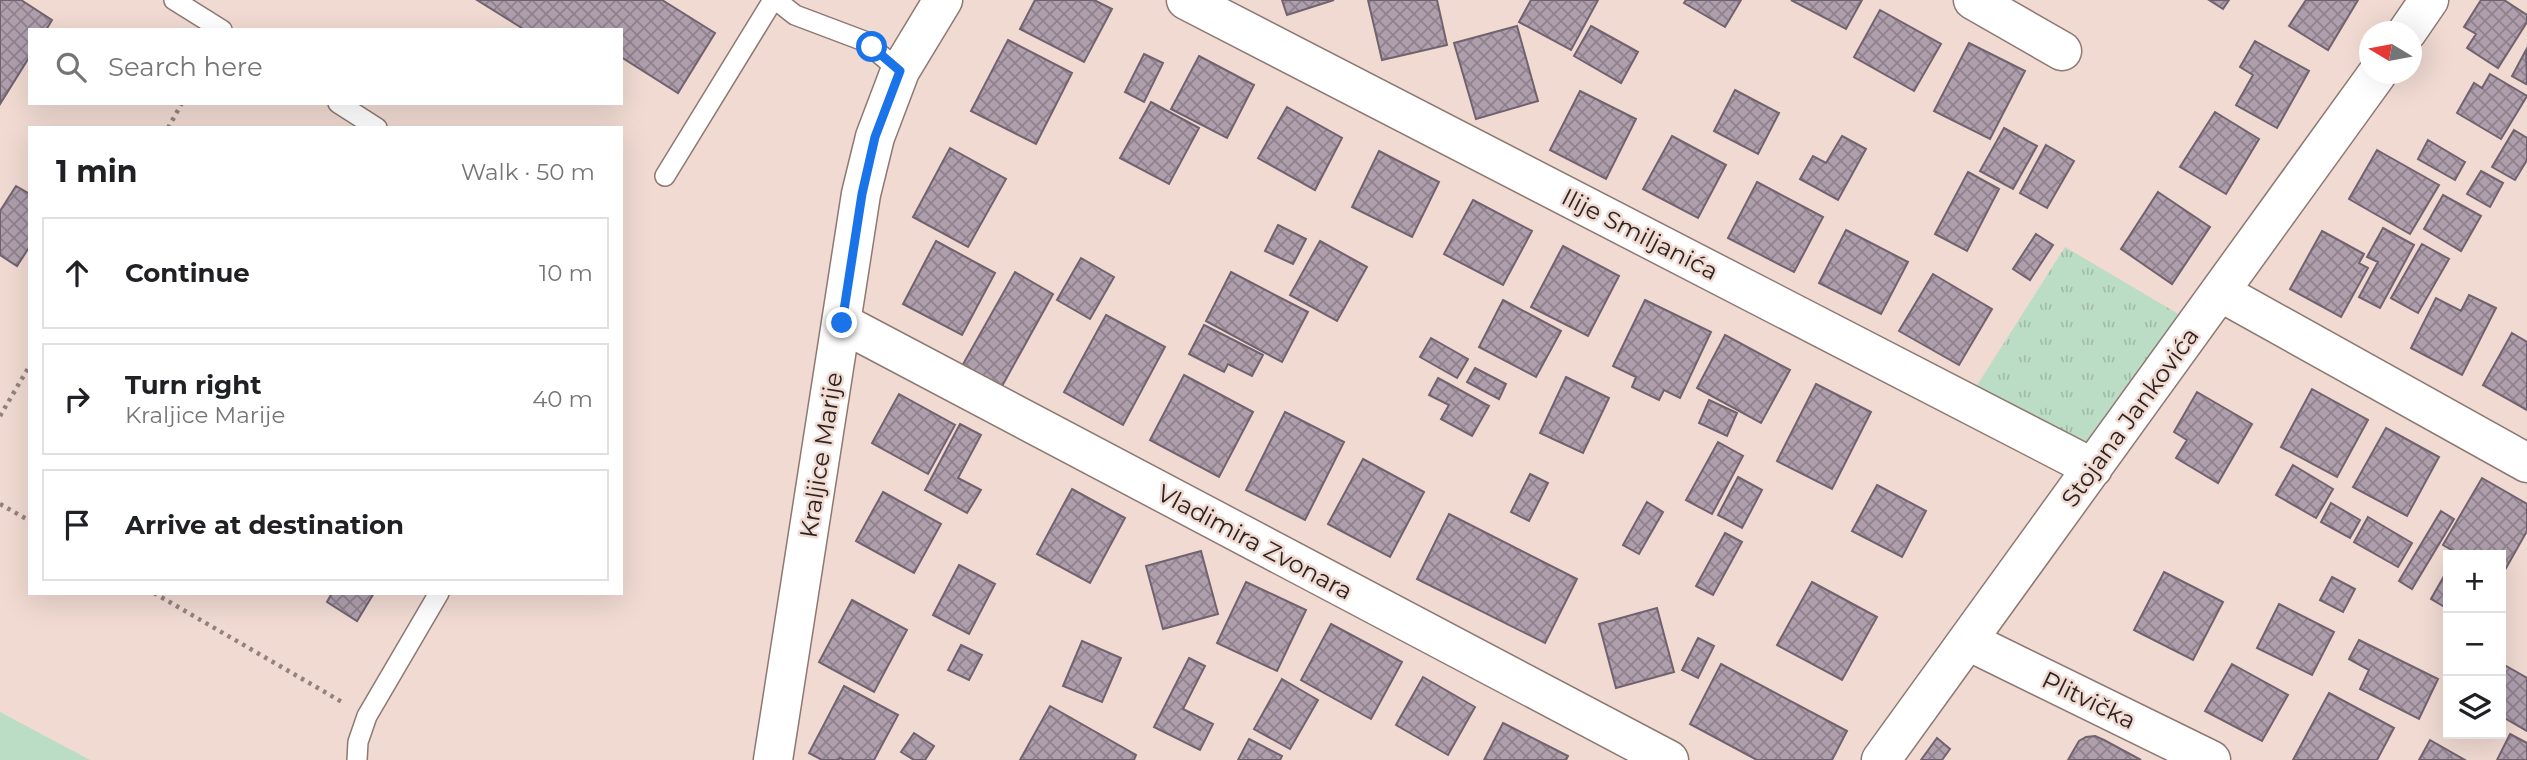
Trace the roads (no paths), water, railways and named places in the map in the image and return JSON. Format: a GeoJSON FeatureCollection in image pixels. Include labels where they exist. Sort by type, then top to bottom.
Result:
{"type":"FeatureCollection","features":[{"type":"Feature","properties":{"kind":"street","name":"Kraljice Marije"},"geometry":{"type":"LineString","coordinates":[[773,760],[867,171],[875,137],[900,71],[943,0]]}},
{"type":"Feature","properties":{"kind":"street","name":"Ilije Smiljanića"},"geometry":{"type":"LineString","coordinates":[[1186,0],[2093,468]]}},
{"type":"Feature","properties":{"kind":"street"},"geometry":{"type":"LineString","coordinates":[[1972,0],[2062,51]]}},
{"type":"Feature","properties":{"kind":"street"},"geometry":{"type":"LineString","coordinates":[[2415,21],[2429,0]]}},
{"type":"Feature","properties":{"kind":"street","name":"Stojana Jankovića"},"geometry":{"type":"LineString","coordinates":[[1881,760],[2369,84]]}},
{"type":"Feature","properties":{"kind":"street"},"geometry":{"type":"LineString","coordinates":[[2220,292],[2527,463]]}},
{"type":"Feature","properties":{"kind":"street","name":"Vladimira Zvonara"},"geometry":{"type":"LineString","coordinates":[[842,323],[1669,760]]}},
{"type":"Feature","properties":{"kind":"street","name":"Plitvička"},"geometry":{"type":"LineString","coordinates":[[1968,641],[2211,760]]}},
{"type":"Feature","properties":{"kind":"lane"},"geometry":{"type":"LineString","coordinates":[[174,0],[219,28]]}},
{"type":"Feature","properties":{"kind":"lane"},"geometry":{"type":"LineString","coordinates":[[665,176],[774,0],[795,15],[864,41],[900,71]]}},
{"type":"Feature","properties":{"kind":"lane"},"geometry":{"type":"LineString","coordinates":[[341,105],[374,126]]}},
{"type":"Feature","properties":{"kind":"lane"},"geometry":{"type":"LineString","coordinates":[[357,760],[358,742],[367,716],[438,595]]}}]}
